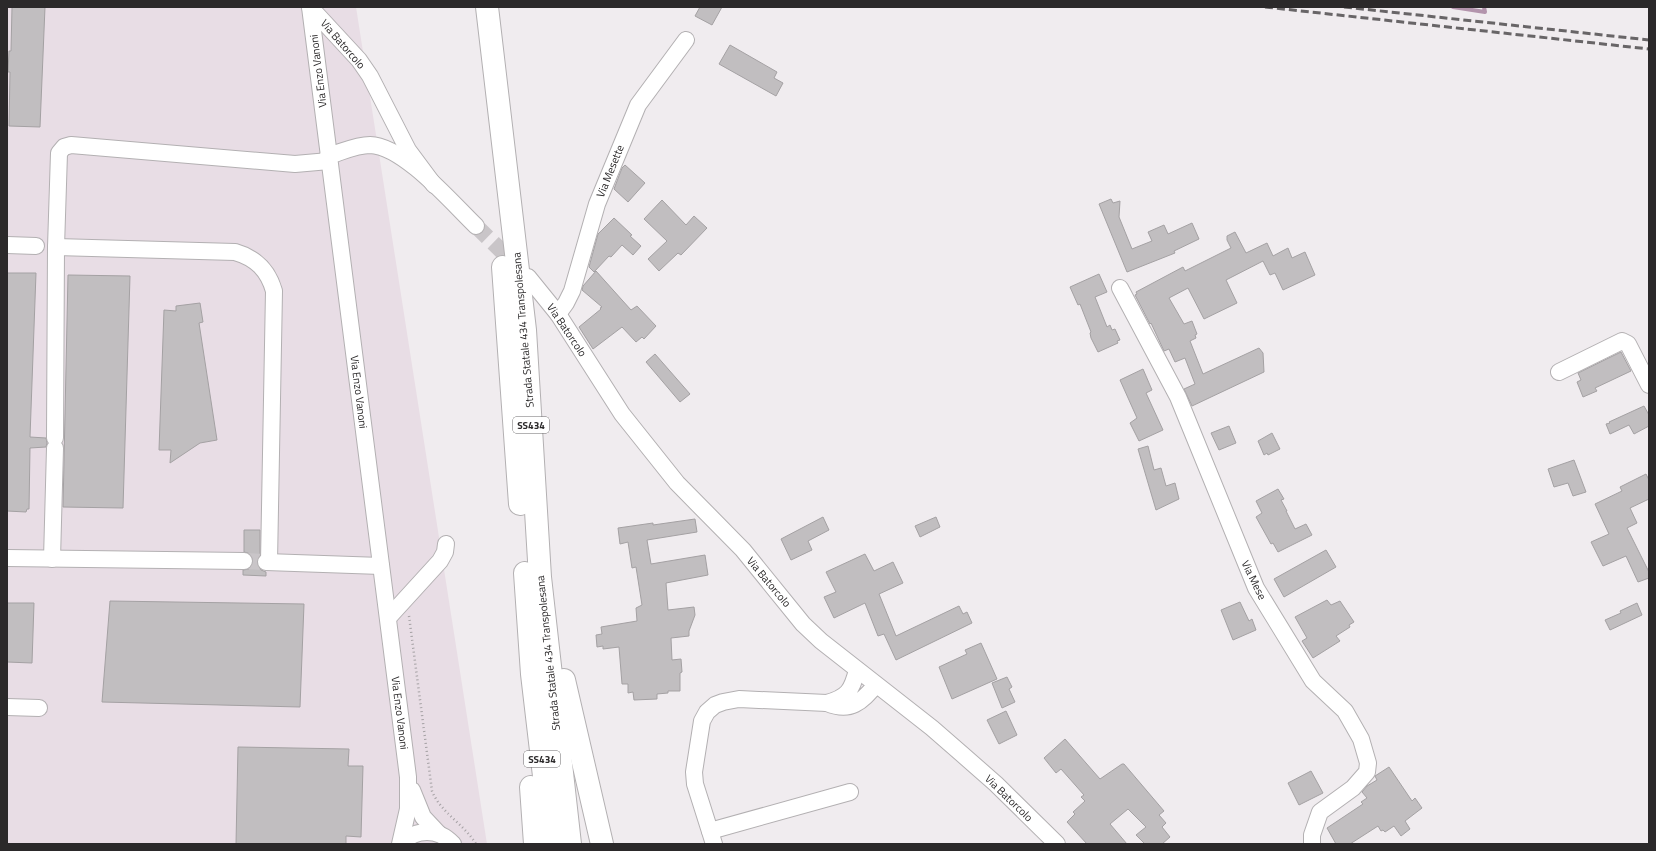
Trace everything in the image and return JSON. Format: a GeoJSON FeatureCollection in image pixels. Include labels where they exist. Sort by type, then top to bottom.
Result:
{"type":"FeatureCollection","features":[{"type":"Feature","properties":{"kind":"highway","name":"Strada Statale 434 Transpolesana"},"geometry":{"type":"LineString","coordinates":[[472,7],[505,287],[532,674],[552,844]]}},
{"type":"Feature","properties":{"kind":"highway","name":"Strada Statale 434 Transpolesana"},"geometry":{"type":"LineString","coordinates":[[488,7],[525,330],[540,577],[570,844]]}},
{"type":"Feature","properties":{"kind":"highway"},"geometry":{"type":"LineString","coordinates":[[540,577],[602,844]]}},
{"type":"Feature","properties":{"kind":"highway"},"geometry":{"type":"LineString","coordinates":[[532,674],[524,693],[535,844]]}},
{"type":"Feature","properties":{"kind":"street","name":"Via Enzo Vanoni"},"geometry":{"type":"LineString","coordinates":[[310,7],[408,777],[412,793],[423,817],[438,833],[447,838],[453,844]]}},
{"type":"Feature","properties":{"kind":"street","name":"Via Batorcolo"},"geometry":{"type":"LineString","coordinates":[[310,7],[359,60],[370,76],[408,150],[434,185]]}},
{"type":"Feature","properties":{"kind":"street","name":"Via Mesette"},"geometry":{"type":"LineString","coordinates":[[558,314],[572,291],[597,204],[638,104],[686,40]]}},
{"type":"Feature","properties":{"kind":"street","name":"Via Batorcolo"},"geometry":{"type":"LineString","coordinates":[[56,247],[59,153],[64,147],[71,145],[295,164],[329,158],[364,146],[385,148],[410,164],[476,226]]}},
{"type":"Feature","properties":{"kind":"street"},"geometry":{"type":"LineString","coordinates":[[7,245],[36,246]]}},
{"type":"Feature","properties":{"kind":"street"},"geometry":{"type":"LineString","coordinates":[[52,559],[55,443],[56,247],[235,252],[245,254],[266,270],[271,279],[274,291],[268,562],[381,566]]}},
{"type":"Feature","properties":{"kind":"street","name":"Via Batorcolo"},"geometry":{"type":"LineString","coordinates":[[528,277],[558,314],[622,414],[677,483],[743,550],[803,624],[821,641],[932,728],[996,784],[1056,844]]}},
{"type":"Feature","properties":{"kind":"street","name":"Via Mese"},"geometry":{"type":"LineString","coordinates":[[1120,288],[1178,397],[1256,588],[1313,681],[1345,711],[1361,739],[1368,763],[1367,772],[1353,788],[1320,812],[1312,835],[1312,844]]}},
{"type":"Feature","properties":{"kind":"street"},"geometry":{"type":"LineString","coordinates":[[1559,372],[1622,341],[1628,344],[1646,379]]}},
{"type":"Feature","properties":{"kind":"street"},"geometry":{"type":"LineString","coordinates":[[388,618],[440,561],[445,552],[446,544]]}},
{"type":"Feature","properties":{"kind":"street"},"geometry":{"type":"LineString","coordinates":[[7,558],[244,561]]}},
{"type":"Feature","properties":{"kind":"street"},"geometry":{"type":"LineString","coordinates":[[850,792],[710,840],[702,805],[695,784],[694,772],[702,721],[707,712],[715,705],[740,699],[827,703],[837,701],[849,692],[853,685],[857,670]]}},
{"type":"Feature","properties":{"kind":"street"},"geometry":{"type":"LineString","coordinates":[[827,703],[838,708],[848,707],[859,702],[876,685]]}},
{"type":"Feature","properties":{"kind":"street"},"geometry":{"type":"LineString","coordinates":[[7,707],[39,708]]}},
{"type":"Feature","properties":{"kind":"street","name":"Via Enzo Vanoni"},"geometry":{"type":"LineString","coordinates":[[401,844],[408,809],[408,777]]}},
{"type":"Feature","properties":{"kind":"street","name":"Via Enzo Vanoni"},"geometry":{"type":"LineString","coordinates":[[401,844],[407,838],[416,834],[427,832],[438,833]]}},
{"type":"Feature","properties":{"kind":"path"},"geometry":{"type":"LineString","coordinates":[[406,597],[432,791],[447,812],[468,832],[476,844]]}},
{"type":"Feature","properties":{"kind":"shaded area"},"geometry":{"type":"Polygon","coordinates":[[[7,7],[356,7],[487,844],[7,844],[7,7]]]}},
{"type":"Feature","properties":{"kind":"building"},"geometry":{"type":"Polygon","coordinates":[[[12,7],[45,7],[40,127],[9,126],[10,72],[8,72],[9,51],[11,51],[12,7]]]}},
{"type":"Feature","properties":{"kind":"building"},"geometry":{"type":"Polygon","coordinates":[[[700,7],[722,7],[712,25],[695,16],[700,7]]]}},
{"type":"Feature","properties":{"kind":"building"},"geometry":{"type":"Polygon","coordinates":[[[730,45],[777,72],[774,78],[783,83],[776,96],[719,64],[730,45]]]}},
{"type":"Feature","properties":{"kind":"building"},"geometry":{"type":"Polygon","coordinates":[[[625,165],[645,183],[628,202],[614,189],[622,168],[625,165]]]}},
{"type":"Feature","properties":{"kind":"building"},"geometry":{"type":"Polygon","coordinates":[[[1111,199],[1113,203],[1120,201],[1119,217],[1132,249],[1152,241],[1148,232],[1164,225],[1168,234],[1192,223],[1199,239],[1174,251],[1175,253],[1127,272],[1099,204],[1111,199]]]}},
{"type":"Feature","properties":{"kind":"building"},"geometry":{"type":"Polygon","coordinates":[[[662,200],[686,225],[694,216],[707,228],[681,255],[678,253],[659,271],[648,259],[667,241],[644,219],[662,200]]]}},
{"type":"Feature","properties":{"kind":"building"},"geometry":{"type":"Polygon","coordinates":[[[614,218],[641,246],[633,255],[622,245],[594,272],[589,267],[598,234],[614,218]]]}},
{"type":"Feature","properties":{"kind":"building"},"geometry":{"type":"Polygon","coordinates":[[[1235,232],[1246,253],[1267,243],[1273,256],[1288,248],[1292,258],[1305,252],[1315,275],[1283,290],[1275,273],[1270,275],[1263,261],[1226,280],[1237,303],[1204,319],[1188,288],[1169,298],[1184,324],[1192,321],[1197,334],[1195,335],[1196,338],[1190,341],[1203,374],[1259,348],[1263,353],[1264,372],[1192,406],[1184,389],[1195,384],[1185,358],[1175,362],[1169,349],[1164,351],[1151,323],[1150,324],[1135,295],[1137,294],[1136,292],[1183,267],[1185,271],[1231,248],[1227,240],[1227,236],[1235,232]]]}},
{"type":"Feature","properties":{"kind":"building"},"geometry":{"type":"Polygon","coordinates":[[[596,271],[631,310],[637,306],[656,326],[644,339],[642,337],[636,342],[622,327],[593,349],[579,327],[602,307],[582,290],[583,286],[596,271]]]}},
{"type":"Feature","properties":{"kind":"building"},"geometry":{"type":"Polygon","coordinates":[[[7,273],[36,273],[30,437],[46,438],[47,443],[46,447],[30,448],[29,509],[27,509],[26,512],[7,511],[7,273]]]}},
{"type":"Feature","properties":{"kind":"building"},"geometry":{"type":"Polygon","coordinates":[[[1099,274],[1107,292],[1095,297],[1107,327],[1110,325],[1112,330],[1115,329],[1120,340],[1117,341],[1118,343],[1098,352],[1091,338],[1091,332],[1080,304],[1078,305],[1070,287],[1099,274]]]}},
{"type":"Feature","properties":{"kind":"building"},"geometry":{"type":"Polygon","coordinates":[[[68,275],[130,276],[123,508],[63,507],[68,275]]]}},
{"type":"Feature","properties":{"kind":"building"},"geometry":{"type":"Polygon","coordinates":[[[200,303],[203,322],[199,323],[217,440],[200,443],[170,463],[171,450],[159,450],[164,310],[176,311],[176,306],[200,303]]]}},
{"type":"Feature","properties":{"kind":"building"},"geometry":{"type":"Polygon","coordinates":[[[1621,352],[1631,371],[1595,388],[1597,391],[1583,397],[1577,382],[1581,380],[1578,373],[1621,352]]]}},
{"type":"Feature","properties":{"kind":"building"},"geometry":{"type":"Polygon","coordinates":[[[655,354],[690,394],[680,402],[646,362],[655,354]]]}},
{"type":"Feature","properties":{"kind":"building"},"geometry":{"type":"Polygon","coordinates":[[[1143,369],[1152,390],[1146,393],[1163,430],[1139,441],[1130,423],[1137,418],[1120,380],[1143,369]]]}},
{"type":"Feature","properties":{"kind":"building"},"geometry":{"type":"Polygon","coordinates":[[[1644,406],[1649,415],[1649,426],[1634,434],[1629,425],[1610,434],[1606,424],[1644,406]]]}},
{"type":"Feature","properties":{"kind":"building"},"geometry":{"type":"Polygon","coordinates":[[[1229,426],[1236,443],[1219,450],[1211,433],[1229,426]]]}},
{"type":"Feature","properties":{"kind":"building"},"geometry":{"type":"Polygon","coordinates":[[[1272,433],[1280,449],[1268,455],[1267,453],[1264,455],[1258,441],[1272,433]]]}},
{"type":"Feature","properties":{"kind":"building"},"geometry":{"type":"Polygon","coordinates":[[[1148,446],[1154,470],[1161,468],[1166,486],[1175,483],[1179,499],[1156,510],[1138,449],[1148,446]]]}},
{"type":"Feature","properties":{"kind":"building"},"geometry":{"type":"Polygon","coordinates":[[[1574,460],[1586,492],[1573,496],[1568,483],[1554,487],[1548,469],[1574,460]]]}},
{"type":"Feature","properties":{"kind":"building"},"geometry":{"type":"Polygon","coordinates":[[[1646,474],[1649,480],[1649,499],[1630,508],[1637,523],[1627,528],[1649,572],[1649,578],[1638,582],[1626,556],[1603,566],[1591,542],[1609,534],[1595,504],[1622,491],[1620,487],[1646,474]]]}},
{"type":"Feature","properties":{"kind":"building"},"geometry":{"type":"Polygon","coordinates":[[[1278,489],[1284,499],[1281,500],[1295,529],[1306,524],[1312,535],[1278,552],[1273,543],[1271,544],[1256,517],[1262,513],[1256,501],[1278,489]]]}},
{"type":"Feature","properties":{"kind":"building"},"geometry":{"type":"Polygon","coordinates":[[[823,517],[829,530],[808,541],[812,550],[791,560],[781,539],[823,517]]]}},
{"type":"Feature","properties":{"kind":"building"},"geometry":{"type":"Polygon","coordinates":[[[936,517],[940,527],[920,537],[915,526],[936,517]]]}},
{"type":"Feature","properties":{"kind":"building"},"geometry":{"type":"Polygon","coordinates":[[[695,519],[697,532],[647,540],[651,564],[705,555],[708,575],[666,583],[668,610],[694,607],[695,615],[689,631],[689,636],[671,638],[672,660],[681,659],[682,672],[680,673],[680,691],[668,691],[668,693],[657,694],[657,699],[634,700],[633,692],[628,693],[628,684],[622,684],[619,647],[603,649],[603,646],[597,647],[596,635],[602,634],[601,627],[637,621],[636,608],[642,605],[636,567],[632,568],[628,542],[620,544],[618,528],[695,519]]]}},
{"type":"Feature","properties":{"kind":"building"},"geometry":{"type":"Polygon","coordinates":[[[244,530],[260,530],[260,555],[257,562],[261,570],[266,572],[266,576],[243,575],[243,570],[249,569],[253,562],[252,556],[244,552],[244,530]]]}},
{"type":"Feature","properties":{"kind":"building"},"geometry":{"type":"Polygon","coordinates":[[[1326,550],[1336,567],[1284,597],[1274,579],[1326,550]]]}},
{"type":"Feature","properties":{"kind":"building"},"geometry":{"type":"Polygon","coordinates":[[[865,554],[874,571],[893,562],[903,583],[879,594],[896,636],[959,606],[963,614],[967,612],[972,623],[896,660],[884,634],[878,636],[865,603],[834,618],[824,597],[836,592],[826,572],[865,554]]]}},
{"type":"Feature","properties":{"kind":"building"},"geometry":{"type":"Polygon","coordinates":[[[1327,600],[1331,605],[1340,601],[1354,622],[1349,625],[1350,627],[1336,636],[1340,641],[1313,658],[1302,641],[1307,638],[1295,617],[1327,600]]]}},
{"type":"Feature","properties":{"kind":"building"},"geometry":{"type":"Polygon","coordinates":[[[110,601],[304,604],[300,707],[102,702],[110,601]]]}},
{"type":"Feature","properties":{"kind":"building"},"geometry":{"type":"Polygon","coordinates":[[[1240,602],[1249,621],[1252,619],[1256,630],[1233,640],[1221,610],[1240,602]]]}},
{"type":"Feature","properties":{"kind":"building"},"geometry":{"type":"Polygon","coordinates":[[[7,603],[34,603],[32,663],[7,662],[7,603]]]}},
{"type":"Feature","properties":{"kind":"building"},"geometry":{"type":"Polygon","coordinates":[[[1637,603],[1642,615],[1610,630],[1605,620],[1621,613],[1620,611],[1637,603]]]}},
{"type":"Feature","properties":{"kind":"building"},"geometry":{"type":"Polygon","coordinates":[[[981,643],[997,679],[952,699],[939,667],[967,654],[965,650],[981,643]]]}},
{"type":"Feature","properties":{"kind":"building"},"geometry":{"type":"Polygon","coordinates":[[[1007,677],[1012,687],[1009,689],[1015,702],[1002,708],[992,683],[1007,677]]]}},
{"type":"Feature","properties":{"kind":"building"},"geometry":{"type":"Polygon","coordinates":[[[1006,711],[1017,735],[999,744],[987,720],[1006,711]]]}},
{"type":"Feature","properties":{"kind":"building"},"geometry":{"type":"Polygon","coordinates":[[[1065,739],[1100,779],[1124,764],[1164,811],[1159,815],[1166,823],[1162,827],[1170,837],[1162,844],[1145,844],[1136,835],[1146,827],[1128,809],[1110,824],[1127,844],[1087,844],[1067,822],[1075,814],[1073,812],[1085,801],[1081,797],[1084,795],[1061,769],[1056,773],[1044,758],[1065,739]]]}},
{"type":"Feature","properties":{"kind":"building"},"geometry":{"type":"Polygon","coordinates":[[[238,747],[349,749],[348,766],[363,766],[361,837],[346,836],[346,844],[236,844],[238,747]]]}},
{"type":"Feature","properties":{"kind":"building"},"geometry":{"type":"Polygon","coordinates":[[[1389,767],[1412,801],[1415,798],[1422,808],[1405,821],[1410,829],[1401,836],[1394,826],[1385,832],[1383,830],[1381,831],[1378,826],[1350,844],[1336,844],[1327,828],[1363,804],[1361,802],[1367,798],[1362,792],[1367,786],[1377,780],[1375,776],[1389,767]]]}},
{"type":"Feature","properties":{"kind":"building"},"geometry":{"type":"Polygon","coordinates":[[[1311,771],[1323,793],[1299,805],[1288,783],[1311,771]]]}},
{"type":"Feature","properties":{"kind":"waterway"},"geometry":{"type":"LineString","coordinates":[[1453,7],[1485,12],[1484,7]]}},
{"type":"Feature","properties":{"kind":"tunnel"},"geometry":{"type":"LineString","coordinates":[[476,226],[521,270]]}},
{"type":"Feature","properties":{"kind":"tunnel"},"geometry":{"type":"LineString","coordinates":[[244,561],[266,562]]}},
{"type":"Feature","properties":{"kind":"railway"},"geometry":{"type":"LineString","coordinates":[[1265,7],[1649,49]]}},
{"type":"Feature","properties":{"kind":"railway"},"geometry":{"type":"LineString","coordinates":[[1344,7],[1649,40]]}}]}
